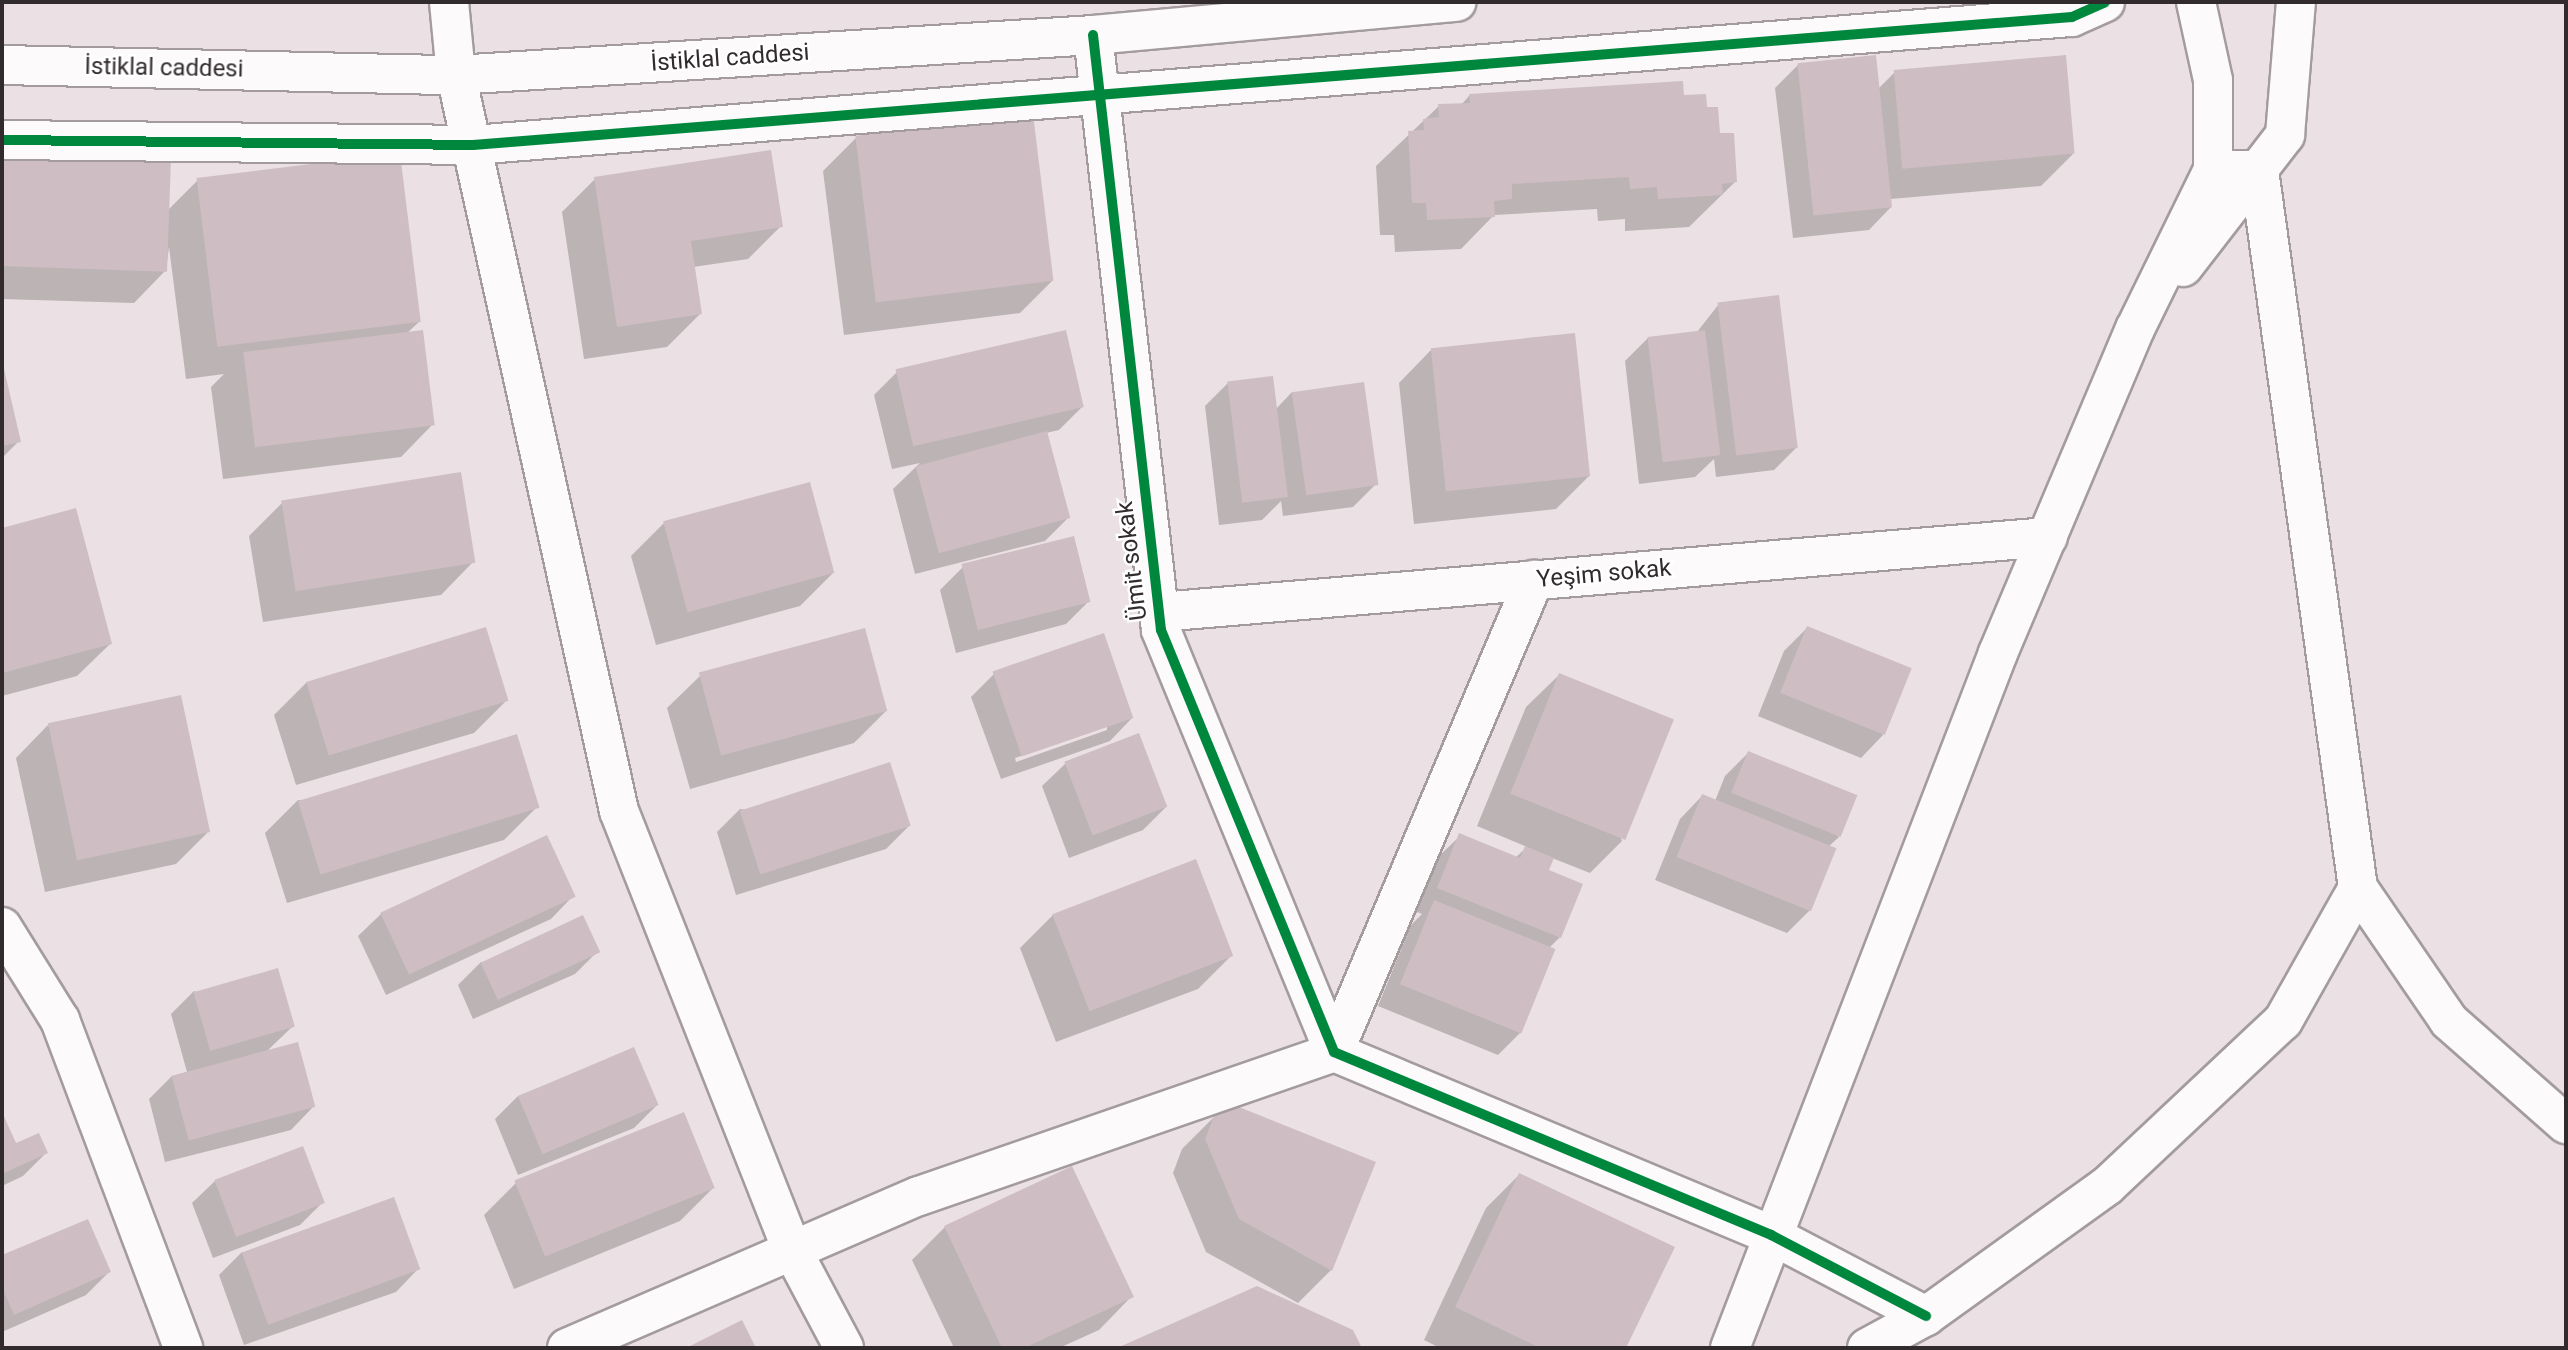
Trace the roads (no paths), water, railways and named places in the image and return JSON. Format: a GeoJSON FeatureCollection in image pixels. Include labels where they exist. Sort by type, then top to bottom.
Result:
{"type":"FeatureCollection","features":[{"type":"Feature","properties":{"kind":"street"},"geometry":{"type":"LineString","coordinates":[[449,2],[456,75],[619,811],[792,1250],[844,1348]]}},
{"type":"Feature","properties":{"kind":"street","name":"İstiklal caddesi"},"geometry":{"type":"LineString","coordinates":[[2,65],[456,75],[1093,35],[1457,2]]}},
{"type":"Feature","properties":{"kind":"street"},"geometry":{"type":"LineString","coordinates":[[2,140],[473,145],[1099,99],[2072,17],[2105,2]]}},
{"type":"Feature","properties":{"kind":"street"},"geometry":{"type":"LineString","coordinates":[[1730,1348],[1771,1235],[2048,537],[2135,329],[2213,170],[2213,80],[2196,2]]}},
{"type":"Feature","properties":{"kind":"street"},"geometry":{"type":"LineString","coordinates":[[2135,329],[2285,135],[2296,2]]}},
{"type":"Feature","properties":{"kind":"street","name":"Ümit sokak"},"geometry":{"type":"LineString","coordinates":[[1093,35],[1161,630],[1334,1052]]}},
{"type":"Feature","properties":{"kind":"street"},"geometry":{"type":"LineString","coordinates":[[2213,170],[2259,170]]}},
{"type":"Feature","properties":{"kind":"street"},"geometry":{"type":"LineString","coordinates":[[2259,170],[2358,888],[2449,1021],[2566,1124]]}},
{"type":"Feature","properties":{"kind":"street","name":"Yeşim sokak"},"geometry":{"type":"LineString","coordinates":[[1160,612],[2048,537]]}},
{"type":"Feature","properties":{"kind":"street"},"geometry":{"type":"LineString","coordinates":[[1334,1052],[1534,580]]}},
{"type":"Feature","properties":{"kind":"street"},"geometry":{"type":"LineString","coordinates":[[1867,1348],[1926,1316],[2107,1186],[2283,1021],[2358,888]]}},
{"type":"Feature","properties":{"kind":"street"},"geometry":{"type":"LineString","coordinates":[[2,927],[60,1020],[183,1348]]}},
{"type":"Feature","properties":{"kind":"street"},"geometry":{"type":"LineString","coordinates":[[567,1348],[919,1196],[1334,1052],[1771,1235],[1926,1316]]}}]}
